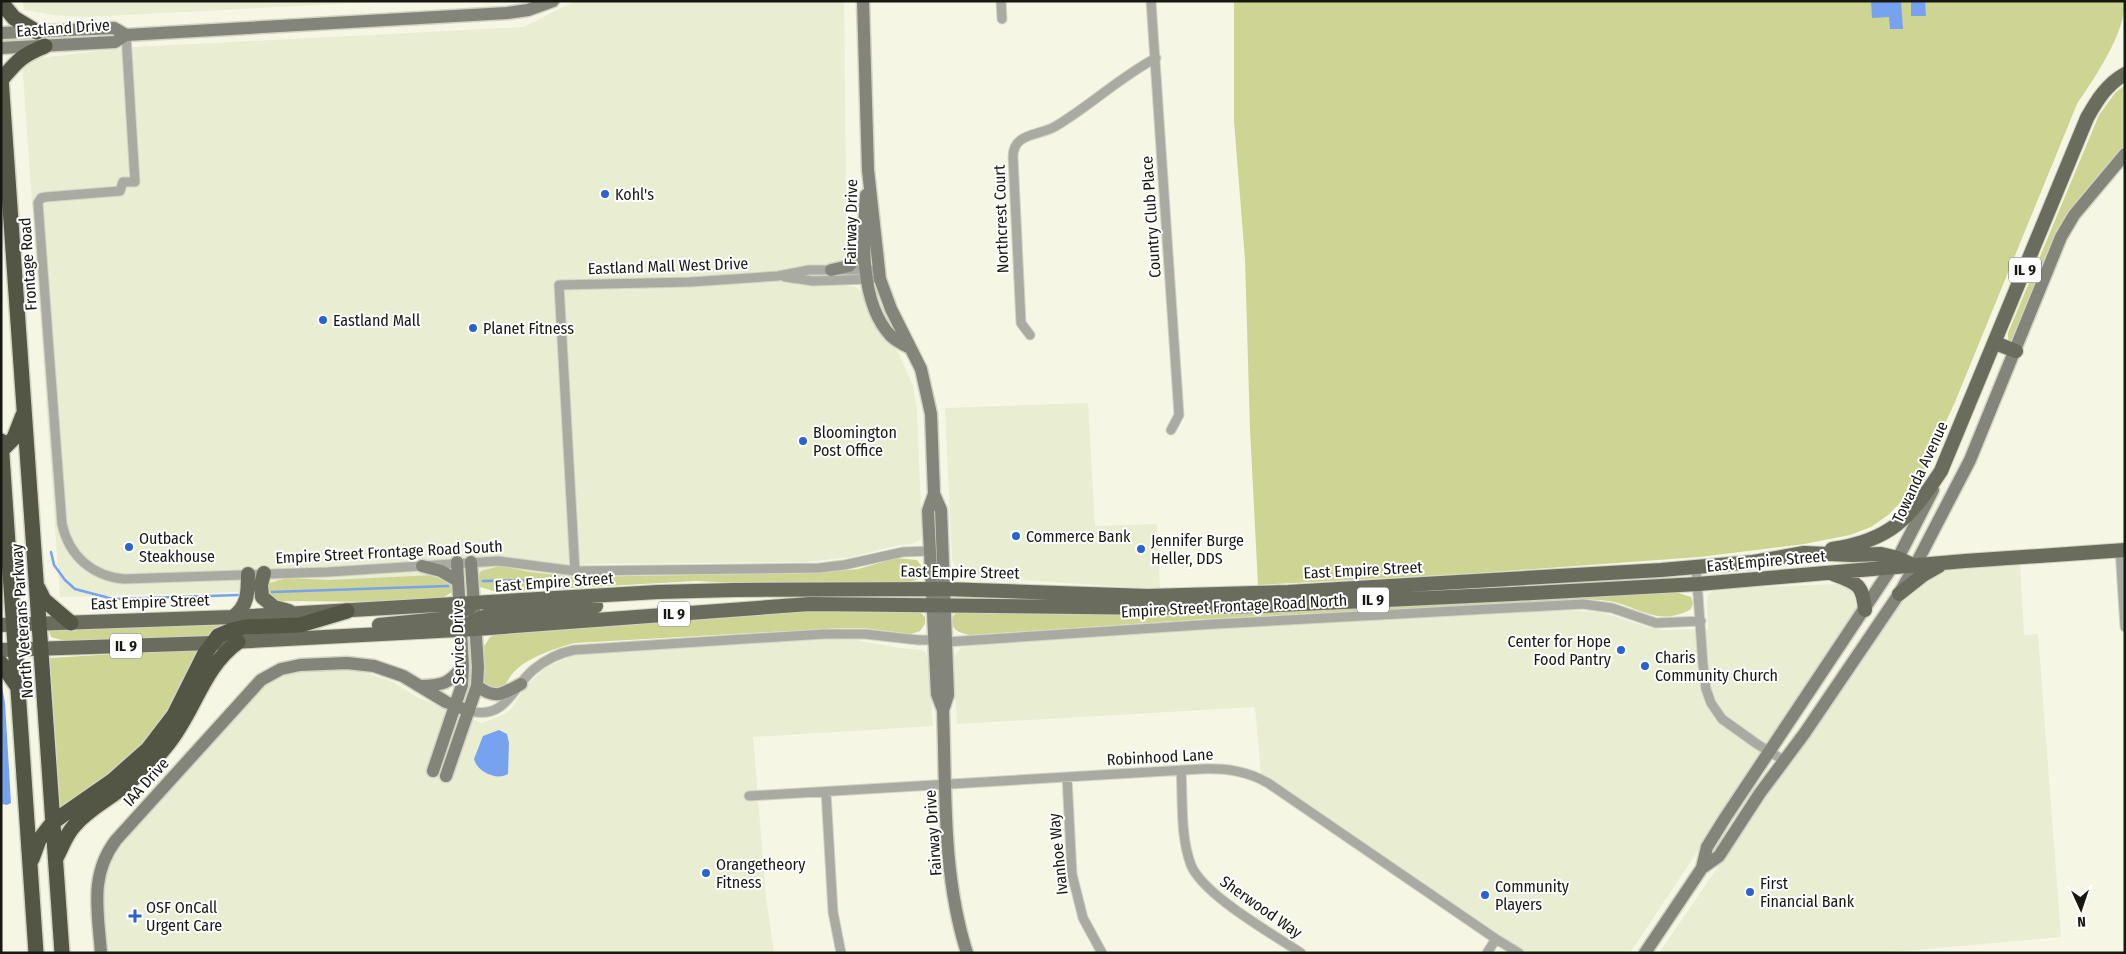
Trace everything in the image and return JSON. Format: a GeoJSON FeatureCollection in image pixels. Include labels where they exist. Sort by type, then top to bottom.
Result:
{"type":"FeatureCollection","features":[{"type":"Feature","properties":{"kind":"highway"},"geometry":{"type":"LineString","coordinates":[[1,2],[14,18],[37,32]]}},
{"type":"Feature","properties":{"kind":"highway"},"geometry":{"type":"LineString","coordinates":[[1,79],[27,53],[45,46]]}},
{"type":"Feature","properties":{"kind":"highway","name":"North Veterans Parkway"},"geometry":{"type":"LineString","coordinates":[[1,79],[62,953]]}},
{"type":"Feature","properties":{"kind":"highway"},"geometry":{"type":"LineString","coordinates":[[2,448],[14,438],[25,410]]}},
{"type":"Feature","properties":{"kind":"highway","name":"North Veterans Parkway"},"geometry":{"type":"LineString","coordinates":[[2,448],[9,650],[18,688],[36,953]]}},
{"type":"Feature","properties":{"kind":"highway"},"geometry":{"type":"LineString","coordinates":[[36,583],[44,600],[71,623]]}},
{"type":"Feature","properties":{"kind":"highway"},"geometry":{"type":"LineString","coordinates":[[30,863],[39,840],[53,822],[112,781],[148,749],[174,715],[212,643],[218,636],[232,630],[300,624],[347,611]]}},
{"type":"Feature","properties":{"kind":"highway"},"geometry":{"type":"LineString","coordinates":[[55,859],[73,827],[85,814],[135,778],[167,745],[187,716],[214,664],[225,651],[238,642]]}},
{"type":"Feature","properties":{"kind":"highway"},"geometry":{"type":"LineString","coordinates":[[1,663],[18,688]]}},
{"type":"Feature","properties":{"kind":"main road","name":"Eastland Drive"},"geometry":{"type":"LineString","coordinates":[[1,48],[114,42],[126,35],[507,13],[528,10],[553,1]]}},
{"type":"Feature","properties":{"kind":"main road","name":"Fairway Drive"},"geometry":{"type":"LineString","coordinates":[[862,1],[868,170],[864,248],[873,275]]}},
{"type":"Feature","properties":{"kind":"main road","name":"Eastland Drive"},"geometry":{"type":"LineString","coordinates":[[1,34],[114,28],[126,35]]}},
{"type":"Feature","properties":{"kind":"main road","name":"Towanda Avenue"},"geometry":{"type":"LineString","coordinates":[[1645,953],[1702,868],[1707,847],[1895,563],[1941,471],[2087,118],[2097,100],[2124,73]]}},
{"type":"Feature","properties":{"kind":"main road","name":"Towanda Avenue"},"geometry":{"type":"LineString","coordinates":[[1702,868],[1720,856],[1760,792],[1785,760],[1899,594],[1970,460],[2061,237],[2074,215],[2125,154]]}},
{"type":"Feature","properties":{"kind":"main road","name":"Fairway Drive"},"geometry":{"type":"LineString","coordinates":[[868,170],[876,222],[872,301],[885,328],[892,336],[911,349],[921,369],[931,414],[934,494],[941,510],[939,604],[940,641],[948,695],[943,710],[946,785],[954,894],[957,918],[967,953]]}},
{"type":"Feature","properties":{"kind":"main road"},"geometry":{"type":"LineString","coordinates":[[831,270],[849,266],[864,248]]}},
{"type":"Feature","properties":{"kind":"main road"},"geometry":{"type":"LineString","coordinates":[[1995,342],[2016,351]]}},
{"type":"Feature","properties":{"kind":"main road","name":"IL 9"},"geometry":{"type":"LineString","coordinates":[[1804,553],[1841,548],[1869,540],[1888,530],[1903,521],[1912,512],[1941,471]]}},
{"type":"Feature","properties":{"kind":"main road","name":"Fairway Drive"},"geometry":{"type":"LineString","coordinates":[[934,494],[928,511],[930,551],[939,589]]}},
{"type":"Feature","properties":{"kind":"main road"},"geometry":{"type":"LineString","coordinates":[[1915,566],[2122,550]]}},
{"type":"Feature","properties":{"kind":"main road","name":"East Empire Street"},"geometry":{"type":"LineString","coordinates":[[8,625],[347,611],[460,609],[474,604],[658,592],[754,589],[939,589],[1148,596],[1231,595],[1696,567],[1753,562],[1804,553],[1853,556],[1881,554],[1895,563]]}},
{"type":"Feature","properties":{"kind":"main road","name":"Service Drive"},"geometry":{"type":"LineString","coordinates":[[433,772],[462,685],[463,666],[457,562]]}},
{"type":"Feature","properties":{"kind":"main road","name":"Service Drive"},"geometry":{"type":"LineString","coordinates":[[446,776],[476,686],[478,667],[471,562]]}},
{"type":"Feature","properties":{"kind":"main road","name":"East Empire Street"},"geometry":{"type":"LineString","coordinates":[[9,650],[238,642],[461,630],[475,624],[810,604],[1162,608],[1260,606],[1698,584],[1830,573],[1895,563],[1915,566]]}},
{"type":"Feature","properties":{"kind":"main road"},"geometry":{"type":"LineString","coordinates":[[1899,594],[1923,575],[1946,563]]}},
{"type":"Feature","properties":{"kind":"main road"},"geometry":{"type":"LineString","coordinates":[[422,566],[442,571],[458,581]]}},
{"type":"Feature","properties":{"kind":"main road"},"geometry":{"type":"LineString","coordinates":[[264,573],[261,593],[262,597],[269,604],[280,609],[305,614]]}},
{"type":"Feature","properties":{"kind":"main road"},"geometry":{"type":"LineString","coordinates":[[1830,573],[1855,583],[1864,594],[1865,610]]}},
{"type":"Feature","properties":{"kind":"main road"},"geometry":{"type":"LineString","coordinates":[[233,617],[242,609],[246,600],[248,574]]}},
{"type":"Feature","properties":{"kind":"main road"},"geometry":{"type":"LineString","coordinates":[[475,624],[502,613],[638,602],[658,592]]}},
{"type":"Feature","properties":{"kind":"main road"},"geometry":{"type":"LineString","coordinates":[[330,637],[341,630],[452,617],[460,609]]}},
{"type":"Feature","properties":{"kind":"main road","name":"Empire Street Frontage Road North"},"geometry":{"type":"LineString","coordinates":[[287,667],[321,664],[364,664],[392,671],[455,706],[469,711]]}},
{"type":"Feature","properties":{"kind":"main road"},"geometry":{"type":"LineString","coordinates":[[421,686],[440,685],[452,680],[463,666]]}},
{"type":"Feature","properties":{"kind":"main road","name":"IAA Drive"},"geometry":{"type":"LineString","coordinates":[[100,953],[96,885],[103,859],[111,846],[252,689],[272,674],[287,667]]}},
{"type":"Feature","properties":{"kind":"main road"},"geometry":{"type":"LineString","coordinates":[[476,686],[492,695],[502,694],[521,684]]}},
{"type":"Feature","properties":{"kind":"street"},"geometry":{"type":"LineString","coordinates":[[1001,1],[1002,19]]}},
{"type":"Feature","properties":{"kind":"street","name":"Country Club Place"},"geometry":{"type":"LineString","coordinates":[[1151,1],[1179,415],[1171,430]]}},
{"type":"Feature","properties":{"kind":"street","name":"Frontage Road"},"geometry":{"type":"LineString","coordinates":[[88,567],[69,545],[62,524],[38,203],[41,198],[46,197],[120,191],[123,182],[135,182],[126,35]]}},
{"type":"Feature","properties":{"kind":"street","name":"Northcrest Court"},"geometry":{"type":"LineString","coordinates":[[1030,336],[1020,323],[1015,145],[1023,137],[1038,134],[1056,126],[1138,67],[1156,58]]}},
{"type":"Feature","properties":{"kind":"street","name":"Eastland Mall West Drive"},"geometry":{"type":"LineString","coordinates":[[575,571],[558,285],[690,282],[778,276],[809,270],[831,270],[873,275]]}},
{"type":"Feature","properties":{"kind":"street","name":"Eastland Mall West Drive"},"geometry":{"type":"LineString","coordinates":[[778,276],[813,281],[873,275]]}},
{"type":"Feature","properties":{"kind":"street"},"geometry":{"type":"LineString","coordinates":[[2122,550],[2125,627]]}},
{"type":"Feature","properties":{"kind":"street","name":"Empire Street Frontage Road South"},"geometry":{"type":"LineString","coordinates":[[88,567],[101,574],[124,579],[507,561],[539,568],[575,571],[819,568],[844,565],[903,552],[930,551]]}},
{"type":"Feature","properties":{"kind":"street"},"geometry":{"type":"LineString","coordinates":[[1696,567],[1706,689],[1711,703],[1722,719],[1785,760]]}},
{"type":"Feature","properties":{"kind":"street","name":"Empire Street Frontage Road North"},"geometry":{"type":"LineString","coordinates":[[469,711],[483,712],[501,707],[513,696],[532,672],[548,660],[563,653],[586,648],[824,634],[859,634],[940,641],[1139,628],[1583,604],[1612,608],[1656,623],[1701,621]]}},
{"type":"Feature","properties":{"kind":"street","name":"Robinhood Lane"},"geometry":{"type":"LineString","coordinates":[[749,796],[1181,770],[1231,769],[1260,778],[1496,939],[1520,953]]}},
{"type":"Feature","properties":{"kind":"street","name":"Sherwood Way"},"geometry":{"type":"LineString","coordinates":[[1181,770],[1185,832],[1189,859],[1196,875],[1215,895],[1301,953]]}},
{"type":"Feature","properties":{"kind":"street","name":"Ivanhoe Way"},"geometry":{"type":"LineString","coordinates":[[1067,777],[1072,874],[1083,918],[1102,953]]}},
{"type":"Feature","properties":{"kind":"street"},"geometry":{"type":"LineString","coordinates":[[826,792],[833,912],[841,953]]}},
{"type":"Feature","properties":{"kind":"street"},"geometry":{"type":"LineString","coordinates":[[1487,953],[1496,939]]}},
{"type":"Feature","properties":{"kind":"shaded area"},"geometry":{"type":"Polygon","coordinates":[[[23,1],[394,1],[85,17],[54,15],[24,10],[23,1]]]}},
{"type":"Feature","properties":{"kind":"shaded area"},"geometry":{"type":"Polygon","coordinates":[[[575,1],[844,1],[847,286],[856,287],[863,293],[884,335],[898,352],[913,386],[917,410],[922,534],[920,540],[912,544],[899,545],[851,557],[805,562],[585,564],[586,582],[60,597],[22,60],[136,47],[524,27],[575,1]]]}},
{"type":"Feature","properties":{"kind":"shaded area"},"geometry":{"type":"Polygon","coordinates":[[[1088,403],[1095,526],[1157,524],[1160,589],[959,576],[952,558],[945,408],[1088,403]]]}},
{"type":"Feature","properties":{"kind":"shaded area"},"geometry":{"type":"Polygon","coordinates":[[[2020,562],[2024,635],[2038,634],[2061,937],[1880,953],[1659,953],[1906,592],[1941,570],[2020,562]]]}},
{"type":"Feature","properties":{"kind":"shaded area"},"geometry":{"type":"Polygon","coordinates":[[[1838,584],[1853,588],[1859,599],[1850,622],[1630,953],[1511,953],[1262,785],[1255,707],[957,724],[953,658],[962,647],[1018,639],[1557,610],[1601,612],[1662,630],[1708,629],[1707,601],[1708,595],[1714,589],[1838,584]]]}},
{"type":"Feature","properties":{"kind":"shaded area"},"geometry":{"type":"Polygon","coordinates":[[[825,639],[855,640],[925,652],[929,661],[933,726],[753,737],[766,897],[774,953],[106,953],[101,885],[110,856],[267,681],[290,671],[352,669],[391,681],[417,697],[482,723],[505,714],[512,708],[526,686],[545,668],[572,656],[608,652],[825,639]]]}},
{"type":"Feature","properties":{"kind":"green space"},"geometry":{"type":"Polygon","coordinates":[[[1234,1],[2125,1],[2124,14],[2115,41],[2077,104],[1955,402],[1923,471],[1911,492],[1888,515],[1871,527],[1850,535],[1804,544],[1699,557],[1479,573],[1258,585],[1250,429],[1245,259],[1234,121],[1234,1]]]}},
{"type":"Feature","properties":{"kind":"green space"},"geometry":{"type":"Polygon","coordinates":[[[2125,85],[2125,146],[2080,202],[2015,334],[2011,341],[2008,341],[2008,333],[2099,115],[2115,93],[2125,85]]]}},
{"type":"Feature","properties":{"kind":"green space"},"geometry":{"type":"Polygon","coordinates":[[[896,558],[917,560],[923,568],[922,575],[915,580],[905,582],[753,584],[696,581],[497,592],[480,587],[478,577],[481,571],[500,566],[530,572],[574,577],[816,573],[858,569],[896,558]]]}},
{"type":"Feature","properties":{"kind":"green space"},"geometry":{"type":"Polygon","coordinates":[[[435,575],[451,580],[452,592],[441,599],[396,602],[275,601],[271,600],[266,589],[270,583],[287,578],[330,580],[435,575]]]}},
{"type":"Feature","properties":{"kind":"green space"},"geometry":{"type":"Polygon","coordinates":[[[1672,591],[1691,597],[1693,603],[1691,609],[1681,614],[1663,617],[1614,602],[1587,599],[1205,619],[971,635],[956,630],[952,625],[953,616],[959,611],[1672,591]]]}},
{"type":"Feature","properties":{"kind":"green space"},"geometry":{"type":"Polygon","coordinates":[[[816,609],[920,612],[925,617],[925,624],[920,631],[911,634],[864,628],[841,628],[575,643],[529,660],[514,671],[499,690],[484,684],[483,648],[490,637],[498,633],[816,609]]]}},
{"type":"Feature","properties":{"kind":"green space"},"geometry":{"type":"Polygon","coordinates":[[[221,623],[220,627],[204,638],[65,641],[51,637],[49,631],[50,629],[221,623]]]}},
{"type":"Feature","properties":{"kind":"green space"},"geometry":{"type":"Polygon","coordinates":[[[197,649],[198,651],[165,714],[144,742],[119,767],[60,807],[50,658],[197,649]]]}},
{"type":"Feature","properties":{"kind":"water"},"geometry":{"type":"Polygon","coordinates":[[[1871,1],[1901,1],[1903,29],[1890,29],[1889,17],[1872,18],[1871,1]]]}},
{"type":"Feature","properties":{"kind":"water"},"geometry":{"type":"Polygon","coordinates":[[[1911,1],[1925,1],[1926,16],[1911,16],[1911,1]]]}},
{"type":"Feature","properties":{"kind":"water"},"geometry":{"type":"Polygon","coordinates":[[[1,681],[5,703],[11,803],[7,805],[2,804],[1,798],[1,681]]]}},
{"type":"Feature","properties":{"kind":"water"},"geometry":{"type":"Polygon","coordinates":[[[499,730],[507,734],[509,743],[508,774],[493,776],[479,768],[474,759],[483,736],[499,730]]]}},
{"type":"Feature","properties":{"kind":"waterway"},"geometry":{"type":"LineString","coordinates":[[51,552],[54,565],[65,580],[75,589],[113,599],[239,595]]}},
{"type":"Feature","properties":{"kind":"waterway"},"geometry":{"type":"LineString","coordinates":[[483,581],[530,580]]}},
{"type":"Feature","properties":{"kind":"waterway"},"geometry":{"type":"LineString","coordinates":[[272,592],[448,586]]}},
{"type":"Feature","properties":{"kind":"place","name":"Kohl's"},"geometry":{"type":"Point","coordinates":[605,194]}},
{"type":"Feature","properties":{"kind":"place","name":"Eastland Mall"},"geometry":{"type":"Point","coordinates":[323,320]}},
{"type":"Feature","properties":{"kind":"place","name":"Planet Fitness"},"geometry":{"type":"Point","coordinates":[473,328]}},
{"type":"Feature","properties":{"kind":"place","name":"Bloomington Post Office"},"geometry":{"type":"Point","coordinates":[803,441]}},
{"type":"Feature","properties":{"kind":"place","name":"Commerce Bank"},"geometry":{"type":"Point","coordinates":[1016,536]}},
{"type":"Feature","properties":{"kind":"place","name":"Outback Steakhouse"},"geometry":{"type":"Point","coordinates":[129,547]}},
{"type":"Feature","properties":{"kind":"place","name":"Jennifer Burge Heller, DDS"},"geometry":{"type":"Point","coordinates":[1141,549]}},
{"type":"Feature","properties":{"kind":"place","name":"Center for Hope Food Pantry"},"geometry":{"type":"Point","coordinates":[1621,650]}},
{"type":"Feature","properties":{"kind":"place","name":"Charis Community Church"},"geometry":{"type":"Point","coordinates":[1645,666]}},
{"type":"Feature","properties":{"kind":"place","name":"Orangetheory Fitness"},"geometry":{"type":"Point","coordinates":[706,873]}},
{"type":"Feature","properties":{"kind":"place","name":"First Financial Bank"},"geometry":{"type":"Point","coordinates":[1750,892]}},
{"type":"Feature","properties":{"kind":"place","name":"Community Players"},"geometry":{"type":"Point","coordinates":[1485,895]}},
{"type":"Feature","properties":{"kind":"place","name":"OSF OnCall Urgent Care"},"geometry":{"type":"Point","coordinates":[135,916]}}]}
